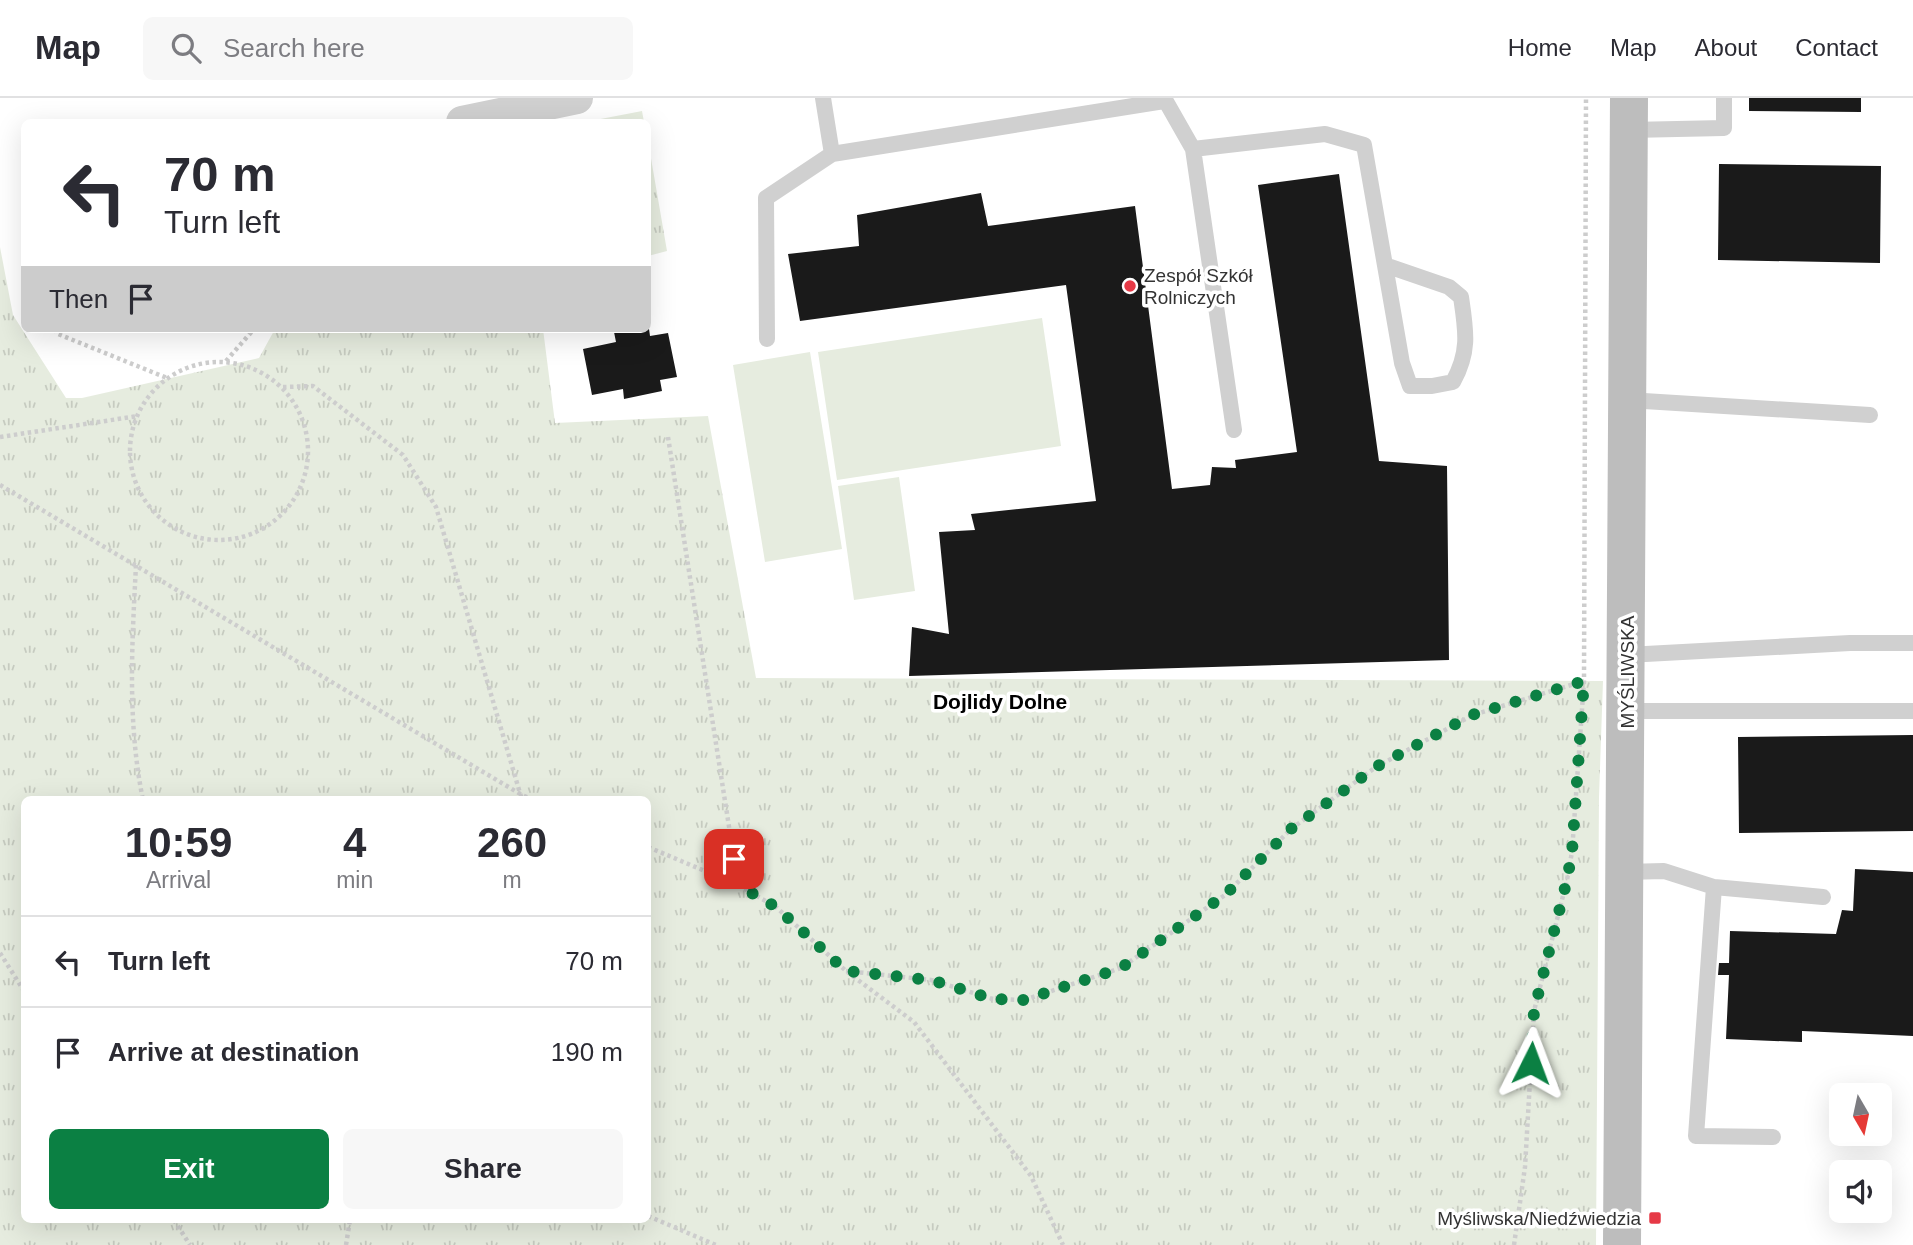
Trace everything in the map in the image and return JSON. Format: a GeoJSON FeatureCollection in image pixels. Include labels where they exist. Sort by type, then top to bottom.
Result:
{"type":"FeatureCollection","features":[{"type":"Feature","properties":{"kind":"street"},"geometry":{"type":"LineString","coordinates":[[476,119],[577,98]]}},
{"type":"Feature","properties":{"kind":"street","name":"MYŚLIWSKA"},"geometry":{"type":"LineString","coordinates":[[1622,1245],[1630,114]]}},
{"type":"Feature","properties":{"kind":"lane"},"geometry":{"type":"LineString","coordinates":[[823,98],[832,154]]}},
{"type":"Feature","properties":{"kind":"lane"},"geometry":{"type":"LineString","coordinates":[[1630,114],[1724,128],[1724,98]]}},
{"type":"Feature","properties":{"kind":"lane"},"geometry":{"type":"LineString","coordinates":[[767,339],[766,198],[832,154],[1164,99],[1193,149],[1234,430]]}},
{"type":"Feature","properties":{"kind":"lane"},"geometry":{"type":"LineString","coordinates":[[1193,149],[1325,134],[1364,145],[1402,363],[1410,386],[1453,382],[1464,363],[1466,331],[1461,297],[1448,287],[1385,265]]}},
{"type":"Feature","properties":{"kind":"lane"},"geometry":{"type":"LineString","coordinates":[[1628,400],[1870,415]]}},
{"type":"Feature","properties":{"kind":"lane"},"geometry":{"type":"LineString","coordinates":[[1627,655],[1850,643],[1913,643]]}},
{"type":"Feature","properties":{"kind":"lane"},"geometry":{"type":"LineString","coordinates":[[1627,711],[1913,711]]}},
{"type":"Feature","properties":{"kind":"lane"},"geometry":{"type":"LineString","coordinates":[[1625,872],[1664,871],[1714,887],[1823,897]]}},
{"type":"Feature","properties":{"kind":"lane"},"geometry":{"type":"LineString","coordinates":[[1714,887],[1696,1136],[1773,1137]]}},
{"type":"Feature","properties":{"kind":"path"},"geometry":{"type":"LineString","coordinates":[[1514,1245],[1525,1167],[1534,1011],[1572,852],[1584,681],[1586,98]]}},
{"type":"Feature","properties":{"kind":"path"},"geometry":{"type":"LineString","coordinates":[[57,333],[167,378]]}},
{"type":"Feature","properties":{"kind":"path"},"geometry":{"type":"LineString","coordinates":[[226,362],[251,333]]}},
{"type":"Feature","properties":{"kind":"path"},"geometry":{"type":"LineString","coordinates":[[226,362],[256,369],[282,387],[300,412],[308,442],[306,473],[293,502],[272,524],[243,537],[212,540],[182,533],[156,515],[138,490],[130,460],[132,429],[145,401],[167,378],[195,365],[226,362]]}},
{"type":"Feature","properties":{"kind":"path"},"geometry":{"type":"LineString","coordinates":[[282,387],[313,386],[403,455],[436,507],[522,796]]}},
{"type":"Feature","properties":{"kind":"path"},"geometry":{"type":"LineString","coordinates":[[0,437],[138,416]]}},
{"type":"Feature","properties":{"kind":"path"},"geometry":{"type":"LineString","coordinates":[[668,437],[738,885]]}},
{"type":"Feature","properties":{"kind":"path"},"geometry":{"type":"LineString","coordinates":[[0,485],[520,796]]}},
{"type":"Feature","properties":{"kind":"path"},"geometry":{"type":"LineString","coordinates":[[136,565],[131,671],[135,761],[142,796]]}},
{"type":"Feature","properties":{"kind":"path"},"geometry":{"type":"LineString","coordinates":[[846,971],[931,980],[993,999],[1024,1000],[1121,968],[1225,895],[1291,829],[1376,767],[1472,715],[1584,681]]}},
{"type":"Feature","properties":{"kind":"path"},"geometry":{"type":"LineString","coordinates":[[651,848],[738,885],[776,907],[846,971],[914,1022],[1031,1176],[1063,1245]]}},
{"type":"Feature","properties":{"kind":"path"},"geometry":{"type":"LineString","coordinates":[[0,953],[21,986]]}},
{"type":"Feature","properties":{"kind":"path"},"geometry":{"type":"LineString","coordinates":[[651,1217],[716,1245]]}},
{"type":"Feature","properties":{"kind":"path"},"geometry":{"type":"LineString","coordinates":[[176,1223],[190,1245]]}},
{"type":"Feature","properties":{"kind":"path"},"geometry":{"type":"LineString","coordinates":[[345,1245],[349,1223]]}},
{"type":"Feature","properties":{"kind":"green space"},"geometry":{"type":"Polygon","coordinates":[[[642,111],[643,119],[601,119],[642,111]]]}},
{"type":"Feature","properties":{"kind":"green space"},"geometry":{"type":"Polygon","coordinates":[[[651,158],[667,251],[651,255],[651,158]]]}},
{"type":"Feature","properties":{"kind":"green space"},"geometry":{"type":"Polygon","coordinates":[[[0,247],[13,315],[21,328],[21,333],[24,333],[66,398],[82,398],[259,358],[273,333],[544,333],[555,423],[708,416],[756,678],[1603,681],[1599,797],[1596,1245],[0,1245],[0,247]]]}},
{"type":"Feature","properties":{"kind":"green space"},"geometry":{"type":"Polygon","coordinates":[[[1042,318],[1061,446],[837,480],[818,352],[1042,318]]]}},
{"type":"Feature","properties":{"kind":"green space"},"geometry":{"type":"Polygon","coordinates":[[[810,352],[842,549],[765,562],[733,365],[810,352]]]}},
{"type":"Feature","properties":{"kind":"green space"},"geometry":{"type":"Polygon","coordinates":[[[899,477],[915,591],[854,600],[838,486],[899,477]]]}},
{"type":"Feature","properties":{"kind":"building"},"geometry":{"type":"Polygon","coordinates":[[[1749,98],[1861,98],[1861,112],[1749,111],[1749,98]]]}},
{"type":"Feature","properties":{"kind":"building"},"geometry":{"type":"Polygon","coordinates":[[[1719,164],[1881,166],[1880,263],[1718,260],[1719,164]]]}},
{"type":"Feature","properties":{"kind":"building"},"geometry":{"type":"Polygon","coordinates":[[[1339,174],[1379,461],[1447,466],[1449,660],[909,676],[912,627],[949,634],[939,532],[975,530],[971,514],[1096,501],[1066,285],[800,321],[788,254],[859,246],[857,215],[981,193],[988,226],[1135,206],[1172,489],[1210,485],[1212,467],[1236,468],[1235,460],[1297,452],[1258,185],[1339,174]]]}},
{"type":"Feature","properties":{"kind":"building"},"geometry":{"type":"Polygon","coordinates":[[[614,333],[650,333],[650,336],[668,333],[677,377],[660,380],[662,391],[624,399],[623,389],[592,395],[583,349],[616,342],[614,333]]]}},
{"type":"Feature","properties":{"kind":"building"},"geometry":{"type":"Polygon","coordinates":[[[1913,735],[1913,831],[1739,833],[1738,737],[1913,735]]]}},
{"type":"Feature","properties":{"kind":"building"},"geometry":{"type":"Polygon","coordinates":[[[1855,869],[1913,872],[1913,1036],[1802,1031],[1802,1042],[1726,1039],[1729,975],[1718,975],[1719,963],[1729,963],[1730,931],[1836,934],[1842,910],[1853,911],[1855,869]]]}},
{"type":"Feature","properties":{"kind":"place","name":"Zespół Szkół Rolniczych"},"geometry":{"type":"Point","coordinates":[1130,286]}},
{"type":"Feature","properties":{"kind":"place","name":"Myśliwska/Niedźwiedzia"},"geometry":{"type":"Point","coordinates":[1655,1218]}},
{"type":"Feature","properties":{"kind":"district","name":"Dojlidy Dolne"},"geometry":{"type":"Point","coordinates":[1000,701]}},
{"type":"Feature","properties":{"kind":"route"},"geometry":{"type":"LineString","coordinates":[[734,859],[738,885],[776,907],[846,971],[931,980],[993,999],[1024,1000],[1121,968],[1225,895],[1291,829],[1376,767],[1472,715],[1584,681],[1572,852],[1534,1011],[1531,1063]]}}]}
